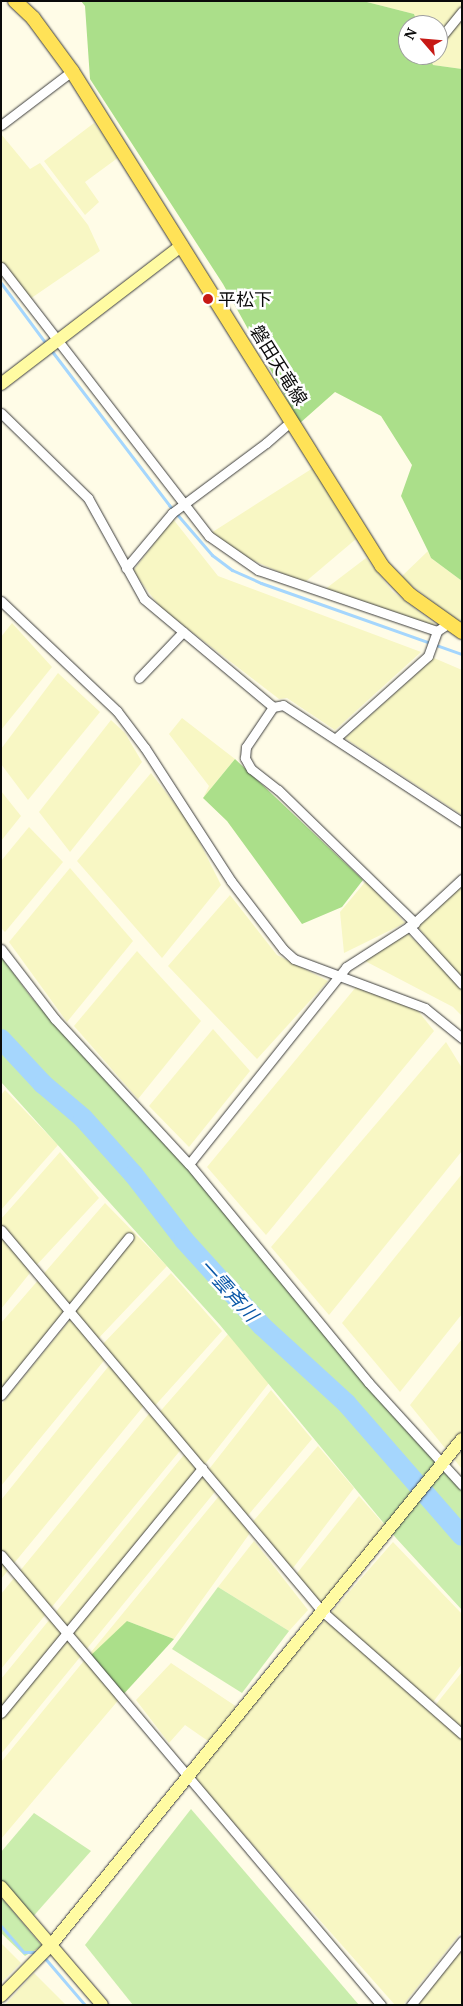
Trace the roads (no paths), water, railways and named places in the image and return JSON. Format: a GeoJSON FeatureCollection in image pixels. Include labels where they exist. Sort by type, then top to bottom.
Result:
{"type":"FeatureCollection","features":[{"type":"Feature","properties":{"kind":"main road","name":"磐田天竜線"},"geometry":{"type":"LineString","coordinates":[[15,1],[33,18],[72,71],[382,566],[441,630],[462,632]]}},
{"type":"Feature","properties":{"kind":"street"},"geometry":{"type":"LineString","coordinates":[[448,28],[462,11]]}},
{"type":"Feature","properties":{"kind":"street"},"geometry":{"type":"LineString","coordinates":[[1,125],[72,71]]}},
{"type":"Feature","properties":{"kind":"street"},"geometry":{"type":"LineString","coordinates":[[1,384],[182,245]]}},
{"type":"Feature","properties":{"kind":"street"},"geometry":{"type":"LineString","coordinates":[[1,267],[54,345],[209,536],[258,570],[441,630],[428,656],[336,738]]}},
{"type":"Feature","properties":{"kind":"street"},"geometry":{"type":"LineString","coordinates":[[1,413],[88,498],[144,599],[273,707]]}},
{"type":"Feature","properties":{"kind":"street"},"geometry":{"type":"LineString","coordinates":[[126,568],[172,513],[266,443],[292,420]]}},
{"type":"Feature","properties":{"kind":"street"},"geometry":{"type":"LineString","coordinates":[[1,601],[117,711],[145,748],[231,881],[272,938],[294,959],[425,1008],[462,1038]]}},
{"type":"Feature","properties":{"kind":"street"},"geometry":{"type":"LineString","coordinates":[[139,678],[183,632]]}},
{"type":"Feature","properties":{"kind":"street"},"geometry":{"type":"LineString","coordinates":[[462,822],[283,705],[273,707],[246,747],[245,758],[250,769],[278,790],[412,925],[462,984]]}},
{"type":"Feature","properties":{"kind":"street"},"geometry":{"type":"LineString","coordinates":[[189,1164],[346,967],[412,925],[462,879]]}},
{"type":"Feature","properties":{"kind":"street"},"geometry":{"type":"LineString","coordinates":[[1,949],[55,1019],[189,1164],[369,1383],[462,1485]]}},
{"type":"Feature","properties":{"kind":"street"},"geometry":{"type":"LineString","coordinates":[[1,1230],[322,1611],[462,1734]]}},
{"type":"Feature","properties":{"kind":"street"},"geometry":{"type":"LineString","coordinates":[[1,1394],[129,1237]]}},
{"type":"Feature","properties":{"kind":"street"},"geometry":{"type":"LineString","coordinates":[[1,1996],[51,1945],[462,1439]]}},
{"type":"Feature","properties":{"kind":"street"},"geometry":{"type":"LineString","coordinates":[[1,1713],[66,1631],[202,1468]]}},
{"type":"Feature","properties":{"kind":"street"},"geometry":{"type":"LineString","coordinates":[[1,1556],[381,2005]]}},
{"type":"Feature","properties":{"kind":"street"},"geometry":{"type":"LineString","coordinates":[[1,1887],[102,2005]]}},
{"type":"Feature","properties":{"kind":"street"},"geometry":{"type":"LineString","coordinates":[[411,2005],[462,1941]]}},
{"type":"Feature","properties":{"kind":"waterway"},"geometry":{"type":"LineString","coordinates":[[1,283],[47,345]]}},
{"type":"Feature","properties":{"kind":"waterway"},"geometry":{"type":"LineString","coordinates":[[51,350],[169,505],[212,555],[232,570],[261,583],[462,654]]}},
{"type":"Feature","properties":{"kind":"waterway","name":"一雲斉川"},"geometry":{"type":"LineString","coordinates":[[1,1039],[43,1084],[83,1118],[134,1175],[184,1240],[262,1326],[347,1404],[462,1536]]}},
{"type":"Feature","properties":{"kind":"waterway"},"geometry":{"type":"LineString","coordinates":[[1,1926],[24,1952],[39,1952]]}},
{"type":"Feature","properties":{"kind":"waterway"},"geometry":{"type":"LineString","coordinates":[[43,1956],[85,2005]]}},
{"type":"Feature","properties":{"kind":"place","name":"平松下"},"geometry":{"type":"Point","coordinates":[208,299]}}]}
